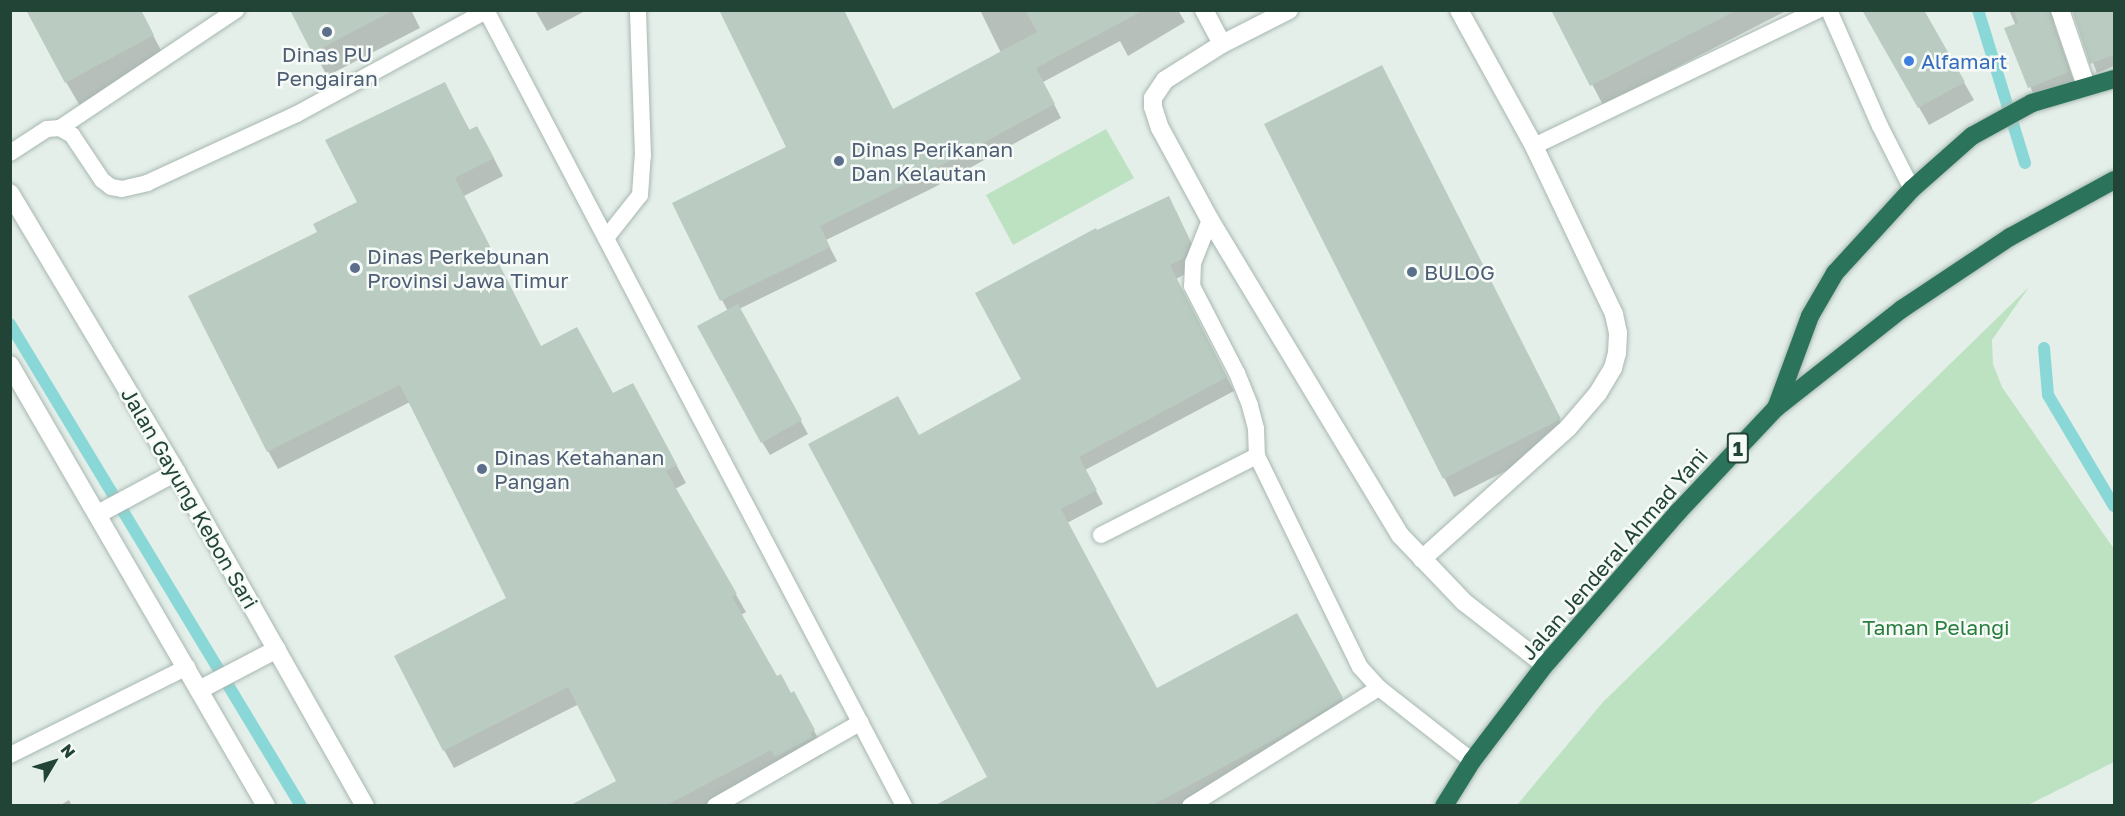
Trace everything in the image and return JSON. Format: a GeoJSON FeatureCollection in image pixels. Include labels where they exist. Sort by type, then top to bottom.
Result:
{"type":"FeatureCollection","features":[{"type":"Feature","properties":{"kind":"highway","name":"1"},"geometry":{"type":"LineString","coordinates":[[1776,408],[1810,316],[1835,273],[1912,189],[1972,136],[2032,103],[2115,79]]}},
{"type":"Feature","properties":{"kind":"highway","name":"Jalan Jenderal Ahmad Yani"},"geometry":{"type":"LineString","coordinates":[[1444,806],[1467,768],[1545,665],[1678,512],[1776,408],[1912,303],[2010,237],[2115,180]]}},
{"type":"Feature","properties":{"kind":"highway"},"geometry":{"type":"LineString","coordinates":[[1453,806],[1467,768]]}},
{"type":"Feature","properties":{"kind":"street"},"geometry":{"type":"LineString","coordinates":[[1204,10],[1222,44]]}},
{"type":"Feature","properties":{"kind":"street"},"geometry":{"type":"LineString","coordinates":[[1288,10],[1222,44],[1165,80],[1153,98],[1153,107],[1160,128],[1210,220],[1400,535],[1464,602],[1545,665]]}},
{"type":"Feature","properties":{"kind":"street"},"geometry":{"type":"LineString","coordinates":[[1422,559],[1568,428],[1598,393],[1613,368],[1617,353],[1618,333],[1614,315],[1534,146],[1459,10]]}},
{"type":"Feature","properties":{"kind":"street"},"geometry":{"type":"LineString","coordinates":[[2060,10],[2086,86]]}},
{"type":"Feature","properties":{"kind":"street","name":"Jalan Gayung Kebon Sari"},"geometry":{"type":"LineString","coordinates":[[10,193],[176,472],[365,806]]}},
{"type":"Feature","properties":{"kind":"street"},"geometry":{"type":"LineString","coordinates":[[10,365],[266,806]]}},
{"type":"Feature","properties":{"kind":"street"},"geometry":{"type":"LineString","coordinates":[[98,514],[176,472]]}},
{"type":"Feature","properties":{"kind":"street"},"geometry":{"type":"LineString","coordinates":[[199,690],[277,649]]}},
{"type":"Feature","properties":{"kind":"lane"},"geometry":{"type":"LineString","coordinates":[[10,153],[47,129],[60,128],[236,10]]}},
{"type":"Feature","properties":{"kind":"lane"},"geometry":{"type":"LineString","coordinates":[[606,238],[640,195],[643,156],[638,10]]}},
{"type":"Feature","properties":{"kind":"lane"},"geometry":{"type":"LineString","coordinates":[[1534,146],[1818,10]]}},
{"type":"Feature","properties":{"kind":"lane"},"geometry":{"type":"LineString","coordinates":[[1829,10],[1880,126],[1912,189]]}},
{"type":"Feature","properties":{"kind":"lane"},"geometry":{"type":"LineString","coordinates":[[60,128],[72,135],[102,180],[111,187],[122,189],[147,183],[297,114],[486,11],[904,806]]}},
{"type":"Feature","properties":{"kind":"lane"},"geometry":{"type":"LineString","coordinates":[[1210,220],[1193,263],[1192,286],[1237,373],[1250,406],[1256,429],[1257,456],[1360,667],[1379,688],[1467,768]]}},
{"type":"Feature","properties":{"kind":"lane"},"geometry":{"type":"LineString","coordinates":[[1101,535],[1257,456]]}},
{"type":"Feature","properties":{"kind":"lane"},"geometry":{"type":"LineString","coordinates":[[10,755],[187,667]]}},
{"type":"Feature","properties":{"kind":"lane"},"geometry":{"type":"LineString","coordinates":[[1190,806],[1379,688]]}},
{"type":"Feature","properties":{"kind":"lane"},"geometry":{"type":"LineString","coordinates":[[715,806],[861,722]]}},
{"type":"Feature","properties":{"kind":"green space"},"geometry":{"type":"Polygon","coordinates":[[[1106,129],[1134,178],[1013,245],[986,195],[1106,129]]]}},
{"type":"Feature","properties":{"kind":"green space","name":"Taman Pelangi"},"geometry":{"type":"Polygon","coordinates":[[[2029,287],[1992,340],[1993,364],[2002,387],[2114,549],[2114,762],[2028,805],[1517,805],[1603,702],[2029,287]]]}},
{"type":"Feature","properties":{"kind":"building"},"geometry":{"type":"Polygon","coordinates":[[[26,10],[141,10],[154,35],[65,83],[26,10]]]}},
{"type":"Feature","properties":{"kind":"building","name":"Dinas PU Pengairan"},"geometry":{"type":"Polygon","coordinates":[[[290,10],[394,10],[312,53],[290,10]]]}},
{"type":"Feature","properties":{"kind":"building","name":"Dinas Perikanan Dan Kelautan"},"geometry":{"type":"Polygon","coordinates":[[[719,10],[844,10],[893,109],[1037,32],[1025,10],[1144,10],[1036,68],[1055,104],[925,174],[820,226],[830,247],[720,301],[672,203],[786,147],[719,10]]]}},
{"type":"Feature","properties":{"kind":"building"},"geometry":{"type":"Polygon","coordinates":[[[1551,10],[1737,10],[1590,86],[1551,10]]]}},
{"type":"Feature","properties":{"kind":"building"},"geometry":{"type":"Polygon","coordinates":[[[1862,10],[1924,10],[1965,82],[1918,108],[1862,10]]]}},
{"type":"Feature","properties":{"kind":"building"},"geometry":{"type":"Polygon","coordinates":[[[2014,10],[2049,10],[2069,72],[2028,88],[2004,28],[2018,23],[2014,10]]]}},
{"type":"Feature","properties":{"kind":"building"},"geometry":{"type":"Polygon","coordinates":[[[2072,10],[2115,10],[2115,54],[2090,64],[2072,10]]]}},
{"type":"Feature","properties":{"kind":"building","name":"BULOG"},"geometry":{"type":"Polygon","coordinates":[[[1382,65],[1561,419],[1443,479],[1264,124],[1382,65]]]}},
{"type":"Feature","properties":{"kind":"building"},"geometry":{"type":"Polygon","coordinates":[[[445,82],[469,130],[477,126],[494,158],[455,178],[541,346],[577,327],[613,393],[633,383],[677,465],[666,471],[737,594],[732,597],[777,676],[781,674],[791,693],[794,691],[815,730],[810,733],[813,737],[775,757],[771,750],[665,806],[569,806],[616,781],[568,687],[443,751],[394,656],[506,598],[400,385],[267,452],[188,296],[317,232],[313,224],[357,202],[325,140],[445,82]]]}},
{"type":"Feature","properties":{"kind":"building"},"geometry":{"type":"Polygon","coordinates":[[[1169,196],[1190,241],[1184,258],[1170,265],[1227,377],[1079,457],[1097,490],[1061,509],[1157,688],[1297,613],[1343,698],[1290,731],[1151,806],[934,806],[987,777],[808,444],[898,396],[919,435],[1021,379],[975,293],[1096,228],[1097,230],[1169,196]]]}},
{"type":"Feature","properties":{"kind":"building"},"geometry":{"type":"Polygon","coordinates":[[[738,304],[802,420],[761,443],[697,326],[738,304]]]}},
{"type":"Feature","properties":{"kind":"waterway"},"geometry":{"type":"LineString","coordinates":[[1978,10],[2025,163]]}},
{"type":"Feature","properties":{"kind":"waterway"},"geometry":{"type":"LineString","coordinates":[[10,324],[301,806]]}},
{"type":"Feature","properties":{"kind":"waterway"},"geometry":{"type":"LineString","coordinates":[[2044,348],[2048,395],[2114,506]]}},
{"type":"Feature","properties":{"kind":"place","name":"Dinas PU Pengairan"},"geometry":{"type":"Point","coordinates":[327,32]}},
{"type":"Feature","properties":{"kind":"place","name":"Alfamart"},"geometry":{"type":"Point","coordinates":[1909,61]}},
{"type":"Feature","properties":{"kind":"place","name":"Dinas Perikanan Dan Kelautan"},"geometry":{"type":"Point","coordinates":[839,161]}},
{"type":"Feature","properties":{"kind":"place","name":"Dinas Perkebunan Provinsi Jawa Timur"},"geometry":{"type":"Point","coordinates":[355,268]}},
{"type":"Feature","properties":{"kind":"place","name":"BULOG"},"geometry":{"type":"Point","coordinates":[1412,272]}},
{"type":"Feature","properties":{"kind":"place","name":"Dinas Ketahanan Pangan"},"geometry":{"type":"Point","coordinates":[482,469]}}]}
